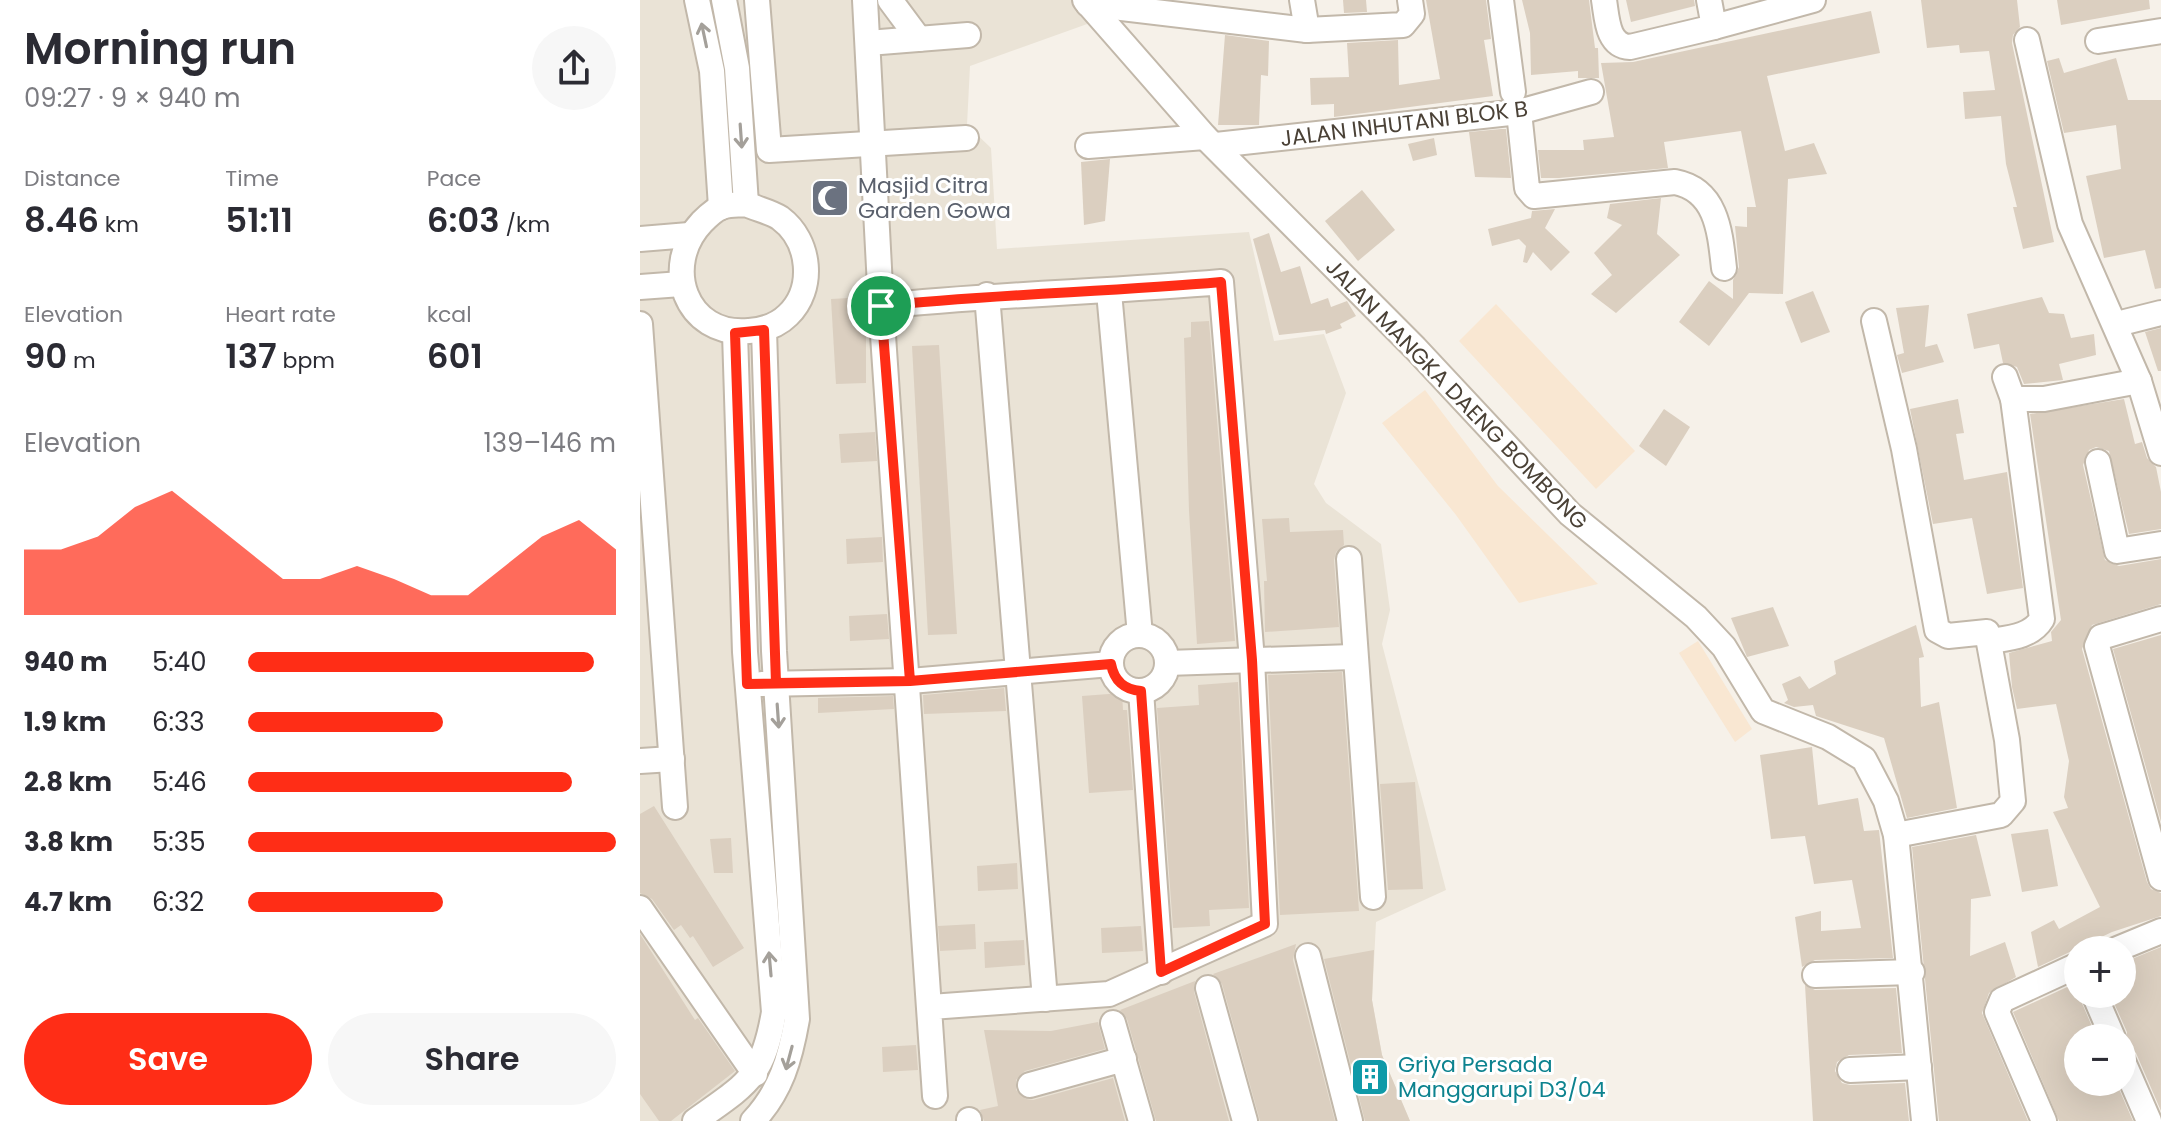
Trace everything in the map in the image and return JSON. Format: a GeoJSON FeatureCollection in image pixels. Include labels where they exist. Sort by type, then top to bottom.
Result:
{"type":"FeatureCollection","features":[{"type":"Feature","properties":{"kind":"street"},"geometry":{"type":"LineString","coordinates":[[697,0],[724,70],[746,204]]}},
{"type":"Feature","properties":{"kind":"street"},"geometry":{"type":"LineString","coordinates":[[721,207],[724,0]]}},
{"type":"Feature","properties":{"kind":"street"},"geometry":{"type":"LineString","coordinates":[[757,0],[769,150],[966,138]]}},
{"type":"Feature","properties":{"kind":"street"},"geometry":{"type":"LineString","coordinates":[[865,0],[875,145],[881,306],[910,681],[935,1096]]}},
{"type":"Feature","properties":{"kind":"street"},"geometry":{"type":"LineString","coordinates":[[890,0],[919,39]]}},
{"type":"Feature","properties":{"kind":"street"},"geometry":{"type":"LineString","coordinates":[[1302,0],[1307,30]]}},
{"type":"Feature","properties":{"kind":"street"},"geometry":{"type":"LineString","coordinates":[[1087,2],[1307,30],[1403,25],[1412,14],[1410,0]]}},
{"type":"Feature","properties":{"kind":"street"},"geometry":{"type":"LineString","coordinates":[[1501,0],[1527,188],[1534,196],[1675,182],[1691,185],[1714,214],[1724,268]]}},
{"type":"Feature","properties":{"kind":"street"},"geometry":{"type":"LineString","coordinates":[[1604,0],[1613,39],[1623,47],[1714,27],[1813,0]]}},
{"type":"Feature","properties":{"kind":"street"},"geometry":{"type":"LineString","coordinates":[[1709,0],[1714,27]]}},
{"type":"Feature","properties":{"kind":"street","name":"JALAN MANGKA DAENG BOMBONG"},"geometry":{"type":"LineString","coordinates":[[1087,2],[1211,141],[1446,381],[1570,514],[1696,617],[1724,647],[1763,711],[1828,737],[1864,759],[1886,801],[1896,835],[1912,972],[1924,1121]]}},
{"type":"Feature","properties":{"kind":"street"},"geometry":{"type":"LineString","coordinates":[[2098,41],[2161,31]]}},
{"type":"Feature","properties":{"kind":"street"},"geometry":{"type":"LineString","coordinates":[[868,43],[968,35]]}},
{"type":"Feature","properties":{"kind":"street"},"geometry":{"type":"LineString","coordinates":[[2027,40],[2070,224],[2117,324],[2139,381],[2161,453]]}},
{"type":"Feature","properties":{"kind":"street","name":"JALAN INHUTANI BLOK B"},"geometry":{"type":"LineString","coordinates":[[1088,146],[1211,141],[1591,92]]}},
{"type":"Feature","properties":{"kind":"street"},"geometry":{"type":"LineString","coordinates":[[746,204],[779,217],[796,233],[805,254],[807,277],[800,298],[787,316],[764,330],[735,333],[711,324],[692,307],[681,284],[681,259],[689,235],[721,207],[746,204]]}},
{"type":"Feature","properties":{"kind":"street"},"geometry":{"type":"LineString","coordinates":[[640,239],[689,235]]}},
{"type":"Feature","properties":{"kind":"street"},"geometry":{"type":"LineString","coordinates":[[881,306],[987,295],[1109,292],[1221,282],[1252,660],[1265,924],[1109,994],[931,1007]]}},
{"type":"Feature","properties":{"kind":"street"},"geometry":{"type":"LineString","coordinates":[[640,287],[681,284]]}},
{"type":"Feature","properties":{"kind":"street"},"geometry":{"type":"LineString","coordinates":[[1109,292],[1140,635]]}},
{"type":"Feature","properties":{"kind":"street"},"geometry":{"type":"LineString","coordinates":[[987,295],[1045,999]]}},
{"type":"Feature","properties":{"kind":"street"},"geometry":{"type":"LineString","coordinates":[[2117,324],[2161,313]]}},
{"type":"Feature","properties":{"kind":"street"},"geometry":{"type":"LineString","coordinates":[[1874,321],[1904,449],[1937,630],[1948,636],[1987,632],[2007,740],[2013,801],[2001,815],[1896,835]]}},
{"type":"Feature","properties":{"kind":"street"},"geometry":{"type":"LineString","coordinates":[[640,324],[675,807]]}},
{"type":"Feature","properties":{"kind":"street"},"geometry":{"type":"LineString","coordinates":[[753,1121],[764,1109],[785,1073],[764,330]]}},
{"type":"Feature","properties":{"kind":"street"},"geometry":{"type":"LineString","coordinates":[[695,1121],[755,1074],[785,1016],[747,684],[735,333]]}},
{"type":"Feature","properties":{"kind":"street"},"geometry":{"type":"LineString","coordinates":[[1990,641],[2023,635],[2036,629],[2042,619],[2009,388],[2044,399],[2139,381]]}},
{"type":"Feature","properties":{"kind":"street"},"geometry":{"type":"LineString","coordinates":[[2098,462],[2117,551],[2161,544]]}},
{"type":"Feature","properties":{"kind":"street"},"geometry":{"type":"LineString","coordinates":[[1349,559],[1353,657],[1373,897]]}},
{"type":"Feature","properties":{"kind":"street"},"geometry":{"type":"LineString","coordinates":[[2161,619],[2110,633],[2101,637],[2097,646],[2161,878]]}},
{"type":"Feature","properties":{"kind":"street"},"geometry":{"type":"LineString","coordinates":[[1140,635],[1158,642],[1167,663],[1158,685],[1141,691],[1132,690],[1117,680],[1111,664],[1112,654],[1123,640],[1140,635]]}},
{"type":"Feature","properties":{"kind":"street"},"geometry":{"type":"LineString","coordinates":[[745,652],[774,651]]}},
{"type":"Feature","properties":{"kind":"street"},"geometry":{"type":"LineString","coordinates":[[1167,663],[1353,657]]}},
{"type":"Feature","properties":{"kind":"street"},"geometry":{"type":"LineString","coordinates":[[747,684],[910,681],[1111,664]]}},
{"type":"Feature","properties":{"kind":"street"},"geometry":{"type":"LineString","coordinates":[[1141,691],[1161,972]]}},
{"type":"Feature","properties":{"kind":"street"},"geometry":{"type":"LineString","coordinates":[[640,761],[672,759]]}},
{"type":"Feature","properties":{"kind":"street"},"geometry":{"type":"LineString","coordinates":[[640,908],[755,1074]]}},
{"type":"Feature","properties":{"kind":"street"},"geometry":{"type":"LineString","coordinates":[[2136,941],[2161,931]]}},
{"type":"Feature","properties":{"kind":"street"},"geometry":{"type":"LineString","coordinates":[[1308,956],[1350,1121]]}},
{"type":"Feature","properties":{"kind":"street"},"geometry":{"type":"LineString","coordinates":[[1815,975],[1912,972]]}},
{"type":"Feature","properties":{"kind":"street"},"geometry":{"type":"LineString","coordinates":[[2044,1121],[1997,1012],[1998,1005],[2064,972]]}},
{"type":"Feature","properties":{"kind":"street"},"geometry":{"type":"LineString","coordinates":[[1208,988],[1245,1121]]}},
{"type":"Feature","properties":{"kind":"street"},"geometry":{"type":"LineString","coordinates":[[1113,1023],[1141,1121]]}},
{"type":"Feature","properties":{"kind":"street"},"geometry":{"type":"LineString","coordinates":[[1030,1085],[1124,1059]]}},
{"type":"Feature","properties":{"kind":"street"},"geometry":{"type":"LineString","coordinates":[[1850,1070],[1919,1067]]}},
{"type":"Feature","properties":{"kind":"street"},"geometry":{"type":"LineString","coordinates":[[2136,1091],[2149,1121]]}},
{"type":"Feature","properties":{"kind":"shaded area"},"geometry":{"type":"Polygon","coordinates":[[[640,0],[1072,0],[1090,23],[970,66],[967,125],[991,148],[997,249],[1249,232],[1274,341],[1324,334],[1346,393],[1314,484],[1326,503],[1381,544],[1390,610],[1382,644],[1446,890],[1376,922],[1372,1000],[1382,1055],[1410,1121],[640,1121],[640,0]]]}},
{"type":"Feature","properties":{"kind":"shaded area"},"geometry":{"type":"Polygon","coordinates":[[[1496,304],[1635,451],[1596,489],[1459,341],[1496,304]]]}},
{"type":"Feature","properties":{"kind":"shaded area"},"geometry":{"type":"Polygon","coordinates":[[[1425,390],[1498,486],[1598,584],[1519,603],[1456,515],[1382,423],[1425,390]]]}},
{"type":"Feature","properties":{"kind":"shaded area"},"geometry":{"type":"Polygon","coordinates":[[[1698,641],[1752,729],[1735,742],[1679,653],[1698,641]]]}},
{"type":"Feature","properties":{"kind":"building"},"geometry":{"type":"Polygon","coordinates":[[[1343,0],[1366,0],[1367,12],[1344,13],[1343,0]]]}},
{"type":"Feature","properties":{"kind":"building"},"geometry":{"type":"Polygon","coordinates":[[[1426,0],[1486,0],[1491,39],[1484,40],[1493,96],[1334,117],[1334,104],[1311,105],[1310,78],[1349,77],[1347,43],[1398,40],[1399,85],[1440,79],[1426,0]]]}},
{"type":"Feature","properties":{"kind":"building"},"geometry":{"type":"Polygon","coordinates":[[[1522,0],[1589,0],[1595,48],[1598,48],[1599,78],[1578,78],[1578,71],[1531,75],[1530,33],[1522,0]]]}},
{"type":"Feature","properties":{"kind":"building"},"geometry":{"type":"Polygon","coordinates":[[[1626,0],[1694,0],[1695,6],[1631,22],[1626,0]]]}},
{"type":"Feature","properties":{"kind":"building"},"geometry":{"type":"Polygon","coordinates":[[[1921,0],[2017,0],[2020,27],[2013,35],[2012,43],[2054,242],[2023,249],[2013,207],[2017,207],[2006,164],[2001,116],[1965,119],[1963,92],[1995,90],[1989,51],[1960,53],[1959,45],[1927,48],[1921,0]]]}},
{"type":"Feature","properties":{"kind":"building"},"geometry":{"type":"Polygon","coordinates":[[[2057,0],[2149,0],[2150,9],[2061,25],[2057,0]]]}},
{"type":"Feature","properties":{"kind":"building"},"geometry":{"type":"Polygon","coordinates":[[[1871,11],[1880,53],[1767,76],[1785,151],[1814,143],[1827,174],[1788,179],[1783,294],[1749,293],[1709,346],[1679,322],[1709,281],[1733,299],[1733,280],[1739,267],[1735,226],[1747,227],[1747,207],[1756,207],[1741,131],[1664,142],[1668,168],[1541,178],[1538,150],[1584,150],[1583,140],[1614,137],[1601,63],[1633,62],[1871,11]]]}},
{"type":"Feature","properties":{"kind":"building"},"geometry":{"type":"Polygon","coordinates":[[[1225,35],[1269,41],[1268,76],[1261,75],[1259,125],[1218,125],[1225,35]]]}},
{"type":"Feature","properties":{"kind":"building"},"geometry":{"type":"Polygon","coordinates":[[[2059,58],[2064,73],[2116,58],[2128,100],[2161,100],[2161,288],[2155,289],[2145,250],[2104,258],[2086,176],[2121,169],[2116,125],[2064,133],[2047,61],[2059,58]]]}},
{"type":"Feature","properties":{"kind":"building"},"geometry":{"type":"Polygon","coordinates":[[[1506,129],[1511,178],[1475,177],[1469,132],[1506,129]]]}},
{"type":"Feature","properties":{"kind":"building"},"geometry":{"type":"Polygon","coordinates":[[[1434,138],[1437,155],[1413,161],[1408,144],[1434,138]]]}},
{"type":"Feature","properties":{"kind":"building"},"geometry":{"type":"Polygon","coordinates":[[[1110,159],[1105,221],[1084,225],[1081,162],[1110,159]]]}},
{"type":"Feature","properties":{"kind":"building"},"geometry":{"type":"Polygon","coordinates":[[[1362,190],[1395,230],[1358,261],[1325,221],[1362,190]]]}},
{"type":"Feature","properties":{"kind":"building"},"geometry":{"type":"Polygon","coordinates":[[[1661,198],[1657,234],[1680,255],[1616,313],[1591,294],[1612,275],[1594,253],[1622,225],[1607,218],[1610,204],[1661,198]]]}},
{"type":"Feature","properties":{"kind":"building"},"geometry":{"type":"Polygon","coordinates":[[[1555,209],[1545,228],[1570,252],[1551,271],[1533,252],[1527,263],[1523,262],[1526,246],[1519,239],[1492,246],[1488,229],[1531,218],[1532,211],[1555,209]]]}},
{"type":"Feature","properties":{"kind":"building"},"geometry":{"type":"Polygon","coordinates":[[[1269,233],[1281,272],[1300,266],[1311,304],[1328,298],[1331,307],[1347,301],[1356,316],[1340,324],[1342,328],[1326,334],[1325,330],[1279,335],[1253,239],[1269,233]]]}},
{"type":"Feature","properties":{"kind":"building"},"geometry":{"type":"Polygon","coordinates":[[[1813,291],[1830,332],[1801,343],[1785,302],[1813,291]]]}},
{"type":"Feature","properties":{"kind":"building"},"geometry":{"type":"Polygon","coordinates":[[[866,297],[866,383],[836,384],[831,299],[866,297]]]}},
{"type":"Feature","properties":{"kind":"building"},"geometry":{"type":"Polygon","coordinates":[[[2042,297],[2049,313],[2064,314],[2071,338],[2094,334],[2096,355],[2059,364],[2063,380],[2024,384],[2017,367],[2003,363],[1999,344],[1974,349],[1967,314],[2042,297]]]}},
{"type":"Feature","properties":{"kind":"building"},"geometry":{"type":"Polygon","coordinates":[[[1929,305],[1925,347],[1937,344],[1944,362],[1902,373],[1897,355],[1904,353],[1896,308],[1929,305]]]}},
{"type":"Feature","properties":{"kind":"building"},"geometry":{"type":"Polygon","coordinates":[[[1209,321],[1235,641],[1197,644],[1184,338],[1191,337],[1191,322],[1209,321]]]}},
{"type":"Feature","properties":{"kind":"building"},"geometry":{"type":"Polygon","coordinates":[[[2161,328],[2161,371],[2158,371],[2145,332],[2161,328]]]}},
{"type":"Feature","properties":{"kind":"building"},"geometry":{"type":"Polygon","coordinates":[[[939,345],[957,634],[928,635],[912,346],[939,345]]]}},
{"type":"Feature","properties":{"kind":"building"},"geometry":{"type":"Polygon","coordinates":[[[1958,399],[1964,433],[1956,434],[1964,480],[2007,472],[2023,588],[1987,594],[1972,518],[1933,524],[1910,409],[1958,399]]]}},
{"type":"Feature","properties":{"kind":"building"},"geometry":{"type":"Polygon","coordinates":[[[2124,399],[2135,444],[2142,442],[2147,458],[2156,467],[2161,492],[2161,529],[2129,534],[2109,451],[2096,447],[2089,450],[2083,465],[2105,560],[2119,566],[2161,559],[2161,604],[2092,625],[2082,649],[2147,882],[2151,889],[2161,893],[2161,916],[2104,936],[2064,936],[2064,955],[2038,967],[2031,932],[2054,920],[2059,929],[2100,907],[2053,812],[2068,808],[2064,797],[2069,761],[2056,704],[2017,709],[2012,687],[2009,653],[2052,641],[2051,632],[2061,620],[2030,414],[2124,399]]]}},
{"type":"Feature","properties":{"kind":"building"},"geometry":{"type":"Polygon","coordinates":[[[1664,409],[1690,427],[1666,466],[1639,446],[1664,409]]]}},
{"type":"Feature","properties":{"kind":"building"},"geometry":{"type":"Polygon","coordinates":[[[875,432],[877,461],[841,463],[839,434],[875,432]]]}},
{"type":"Feature","properties":{"kind":"building"},"geometry":{"type":"Polygon","coordinates":[[[1289,518],[1290,532],[1343,530],[1344,545],[1336,552],[1334,560],[1339,627],[1265,632],[1264,581],[1267,581],[1262,519],[1289,518]]]}},
{"type":"Feature","properties":{"kind":"building"},"geometry":{"type":"Polygon","coordinates":[[[882,537],[883,562],[847,564],[846,539],[882,537]]]}},
{"type":"Feature","properties":{"kind":"building"},"geometry":{"type":"Polygon","coordinates":[[[1773,607],[1789,646],[1747,657],[1731,618],[1773,607]]]}},
{"type":"Feature","properties":{"kind":"building"},"geometry":{"type":"Polygon","coordinates":[[[887,614],[889,639],[850,641],[849,616],[887,614]]]}},
{"type":"Feature","properties":{"kind":"building"},"geometry":{"type":"Polygon","coordinates":[[[1916,625],[1924,657],[1919,658],[1921,707],[1939,702],[1957,808],[1907,818],[1884,738],[1816,716],[1813,705],[1794,707],[1784,703],[1788,700],[1782,684],[1800,676],[1809,689],[1836,674],[1834,661],[1916,625]]]}},
{"type":"Feature","properties":{"kind":"building"},"geometry":{"type":"Polygon","coordinates":[[[2161,635],[2161,822],[2113,649],[2161,635]]]}},
{"type":"Feature","properties":{"kind":"building"},"geometry":{"type":"Polygon","coordinates":[[[1342,672],[1359,911],[1280,915],[1268,675],[1342,672]]]}},
{"type":"Feature","properties":{"kind":"building"},"geometry":{"type":"Polygon","coordinates":[[[1238,682],[1249,908],[1209,910],[1210,926],[1173,928],[1157,708],[1199,705],[1198,685],[1238,682]]]}},
{"type":"Feature","properties":{"kind":"building"},"geometry":{"type":"Polygon","coordinates":[[[1004,688],[1006,711],[924,714],[923,695],[1004,688]]]}},
{"type":"Feature","properties":{"kind":"building"},"geometry":{"type":"Polygon","coordinates":[[[1122,693],[1123,710],[1127,710],[1133,790],[1089,793],[1082,696],[1122,693]]]}},
{"type":"Feature","properties":{"kind":"building"},"geometry":{"type":"Polygon","coordinates":[[[893,696],[894,709],[818,713],[818,698],[893,696]]]}},
{"type":"Feature","properties":{"kind":"building"},"geometry":{"type":"Polygon","coordinates":[[[1812,747],[1818,805],[1858,798],[1864,831],[1879,830],[1893,958],[1815,960],[1802,967],[1795,917],[1821,911],[1821,931],[1861,928],[1852,880],[1814,884],[1805,836],[1771,839],[1760,755],[1812,747]]]}},
{"type":"Feature","properties":{"kind":"building"},"geometry":{"type":"Polygon","coordinates":[[[1415,782],[1423,889],[1388,890],[1380,784],[1415,782]]]}},
{"type":"Feature","properties":{"kind":"building"},"geometry":{"type":"Polygon","coordinates":[[[654,806],[744,948],[713,967],[693,936],[690,938],[681,925],[674,930],[652,899],[640,893],[640,814],[654,806]]]}},
{"type":"Feature","properties":{"kind":"building"},"geometry":{"type":"Polygon","coordinates":[[[2048,829],[2058,886],[2022,892],[2011,834],[2048,829]]]}},
{"type":"Feature","properties":{"kind":"building"},"geometry":{"type":"Polygon","coordinates":[[[1976,835],[1991,896],[1971,899],[1970,956],[2005,942],[2016,977],[1989,993],[1982,1013],[2028,1121],[1939,1121],[1912,847],[1976,835]]]}},
{"type":"Feature","properties":{"kind":"building"},"geometry":{"type":"Polygon","coordinates":[[[731,838],[733,873],[714,873],[710,839],[731,838]]]}},
{"type":"Feature","properties":{"kind":"building"},"geometry":{"type":"Polygon","coordinates":[[[1017,863],[1018,889],[978,891],[977,866],[1017,863]]]}},
{"type":"Feature","properties":{"kind":"building"},"geometry":{"type":"Polygon","coordinates":[[[975,924],[976,949],[940,951],[938,926],[975,924]]]}},
{"type":"Feature","properties":{"kind":"building"},"geometry":{"type":"Polygon","coordinates":[[[1141,926],[1143,951],[1102,953],[1101,928],[1141,926]]]}},
{"type":"Feature","properties":{"kind":"building"},"geometry":{"type":"Polygon","coordinates":[[[640,934],[695,1020],[698,1018],[735,1071],[671,1121],[659,1121],[640,1094],[640,934]]]}},
{"type":"Feature","properties":{"kind":"building"},"geometry":{"type":"Polygon","coordinates":[[[1024,940],[1025,965],[985,968],[984,942],[1024,940]]]}},
{"type":"Feature","properties":{"kind":"building"},"geometry":{"type":"Polygon","coordinates":[[[1296,944],[1293,960],[1335,1121],[1260,1121],[1222,984],[1213,974],[1296,944]]]}},
{"type":"Feature","properties":{"kind":"building"},"geometry":{"type":"Polygon","coordinates":[[[2161,947],[2161,1111],[2136,1053],[2136,1024],[2123,1024],[2116,1008],[2136,1008],[2136,957],[2161,947]]]}},
{"type":"Feature","properties":{"kind":"building"},"geometry":{"type":"Polygon","coordinates":[[[1374,950],[1372,1000],[1382,1055],[1410,1121],[1365,1121],[1324,959],[1374,950]]]}},
{"type":"Feature","properties":{"kind":"building"},"geometry":{"type":"Polygon","coordinates":[[[1195,981],[1194,992],[1229,1121],[1156,1121],[1127,1019],[1120,1010],[1195,981]]]}},
{"type":"Feature","properties":{"kind":"building"},"geometry":{"type":"Polygon","coordinates":[[[1805,985],[1815,990],[1896,988],[1902,1053],[1849,1055],[1837,1062],[1835,1071],[1842,1083],[1850,1085],[1905,1083],[1909,1121],[1813,1121],[1805,985]]]}},
{"type":"Feature","properties":{"kind":"building"},"geometry":{"type":"Polygon","coordinates":[[[2064,988],[2064,1008],[2084,1008],[2091,1024],[2064,1024],[2064,1096],[2122,1096],[2133,1121],[2059,1121],[2013,1012],[2064,988]]]}},
{"type":"Feature","properties":{"kind":"building"},"geometry":{"type":"Polygon","coordinates":[[[1098,1022],[1105,1049],[1025,1071],[1016,1080],[1016,1090],[1026,1099],[1033,1100],[1113,1078],[1125,1121],[984,1121],[980,1110],[998,1106],[984,1030],[1051,1031],[1098,1022]]]}},
{"type":"Feature","properties":{"kind":"building"},"geometry":{"type":"Polygon","coordinates":[[[916,1045],[918,1070],[883,1072],[882,1047],[916,1045]]]}},
{"type":"Feature","properties":{"kind":"place","name":"Masjid Citra Garden Gowa"},"geometry":{"type":"Point","coordinates":[830,198]}},
{"type":"Feature","properties":{"kind":"place","name":"Griya Persada Manggarupi D3/04"},"geometry":{"type":"Point","coordinates":[1370,1077]}},
{"type":"Feature","properties":{"kind":"route"},"geometry":{"type":"LineString","coordinates":[[881,306],[910,681],[776,683],[764,330],[735,333],[747,684],[910,681],[1111,664],[1117,680],[1132,690],[1141,691],[1161,972],[1265,924],[1252,660],[1221,282],[1109,292],[987,295],[881,306]]}}]}
